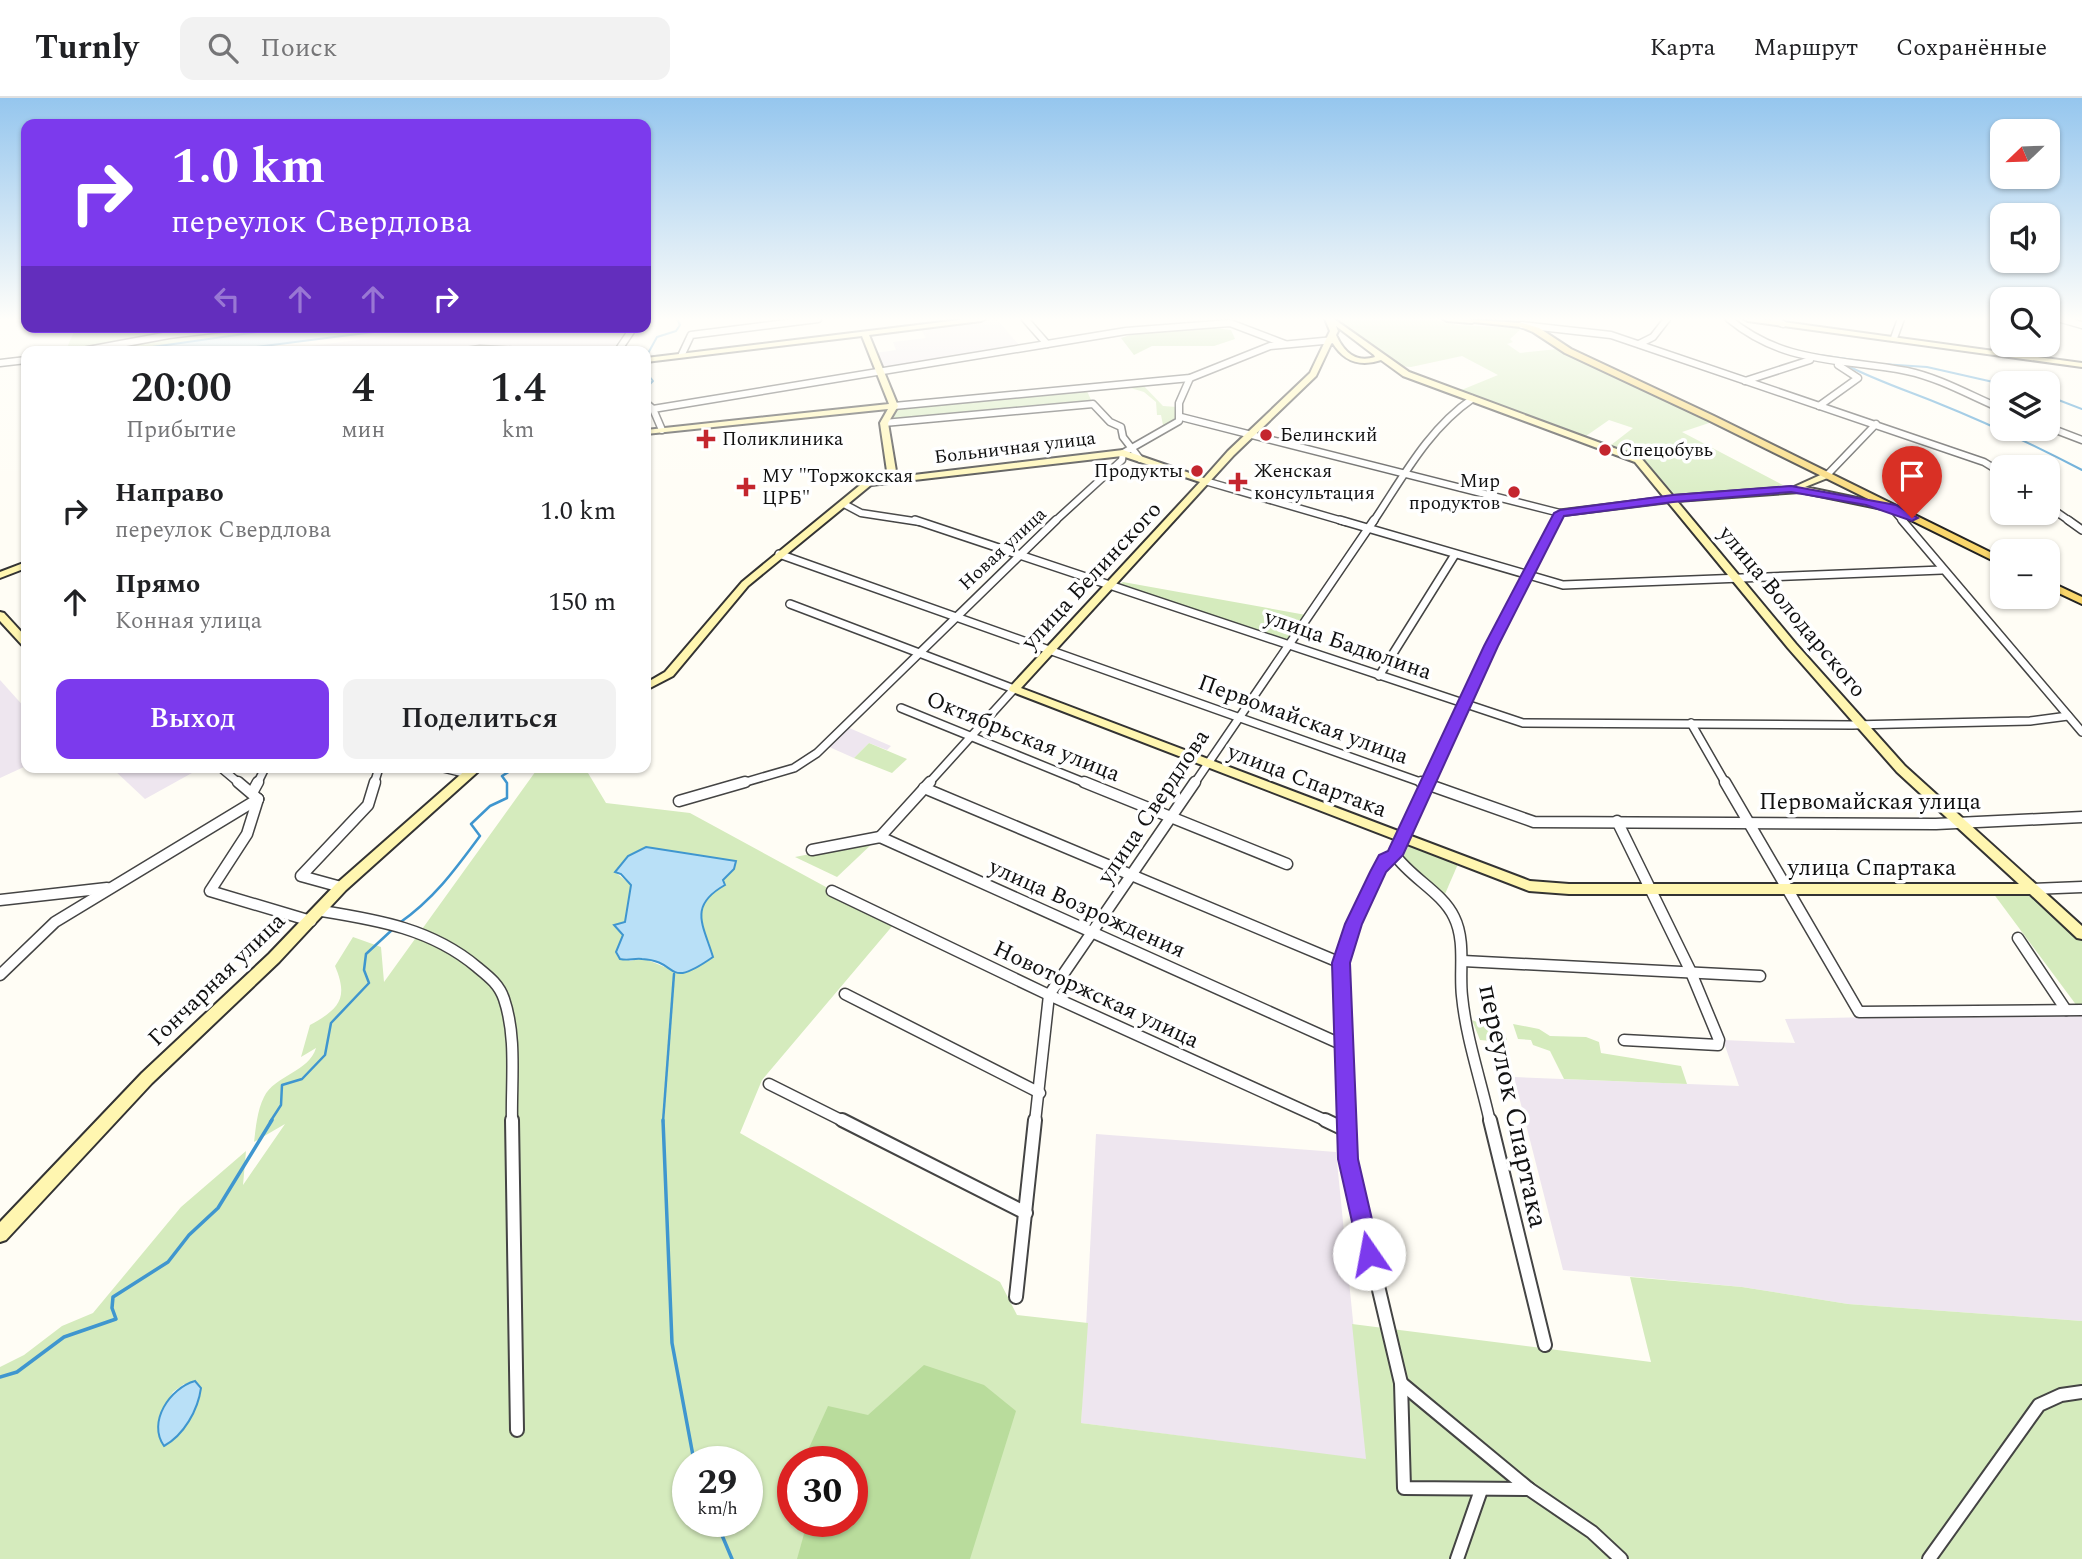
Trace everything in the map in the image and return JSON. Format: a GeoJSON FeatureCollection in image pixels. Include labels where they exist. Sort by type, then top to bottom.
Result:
{"type":"FeatureCollection","features":[{"type":"Feature","properties":{"kind":"main road"},"geometry":{"type":"LineString","coordinates":[[1644,387],[1827,475],[1868,499],[1990,556]]}},
{"type":"Feature","properties":{"kind":"main road"},"geometry":{"type":"LineString","coordinates":[[2060,590],[2082,601]]}},
{"type":"Feature","properties":{"kind":"street"},"geometry":{"type":"LineString","coordinates":[[662,430],[653,410],[790,387]]}},
{"type":"Feature","properties":{"kind":"street"},"geometry":{"type":"LineString","coordinates":[[887,387],[894,406]]}},
{"type":"Feature","properties":{"kind":"street"},"geometry":{"type":"LineString","coordinates":[[651,431],[1094,387]]}},
{"type":"Feature","properties":{"kind":"street"},"geometry":{"type":"LineString","coordinates":[[1187,387],[1179,403],[1181,417],[1560,513],[1673,499],[1791,489],[1868,499]]}},
{"type":"Feature","properties":{"kind":"street","name":"улица Белинского"},"geometry":{"type":"LineString","coordinates":[[880,837],[1249,433],[1299,387]]}},
{"type":"Feature","properties":{"kind":"street","name":"улица Володарского"},"geometry":{"type":"LineString","coordinates":[[1445,387],[1631,456],[1673,499],[1737,579],[1901,769],[2082,934]]}},
{"type":"Feature","properties":{"kind":"street"},"geometry":{"type":"LineString","coordinates":[[1763,387],[1990,466]]}},
{"type":"Feature","properties":{"kind":"street"},"geometry":{"type":"LineString","coordinates":[[1819,406],[1845,387]]}},
{"type":"Feature","properties":{"kind":"street"},"geometry":{"type":"LineString","coordinates":[[1950,387],[1990,404]]}},
{"type":"Feature","properties":{"kind":"street","name":"улица Свердлова"},"geometry":{"type":"LineString","coordinates":[[1016,1297],[1049,995],[1406,474],[1442,424],[1472,398]]}},
{"type":"Feature","properties":{"kind":"street"},"geometry":{"type":"LineString","coordinates":[[884,423],[1073,404],[1097,405],[1110,422],[1121,427],[1128,451],[1140,460],[1454,556],[1574,586],[1942,570]]}},
{"type":"Feature","properties":{"kind":"street"},"geometry":{"type":"LineString","coordinates":[[893,480],[884,423],[894,406]]}},
{"type":"Feature","properties":{"kind":"street","name":"Новая улица"},"geometry":{"type":"LineString","coordinates":[[823,745],[1018,555],[1122,460],[1128,451],[1181,417]]}},
{"type":"Feature","properties":{"kind":"street"},"geometry":{"type":"LineString","coordinates":[[1791,489],[1827,475],[1876,424]]}},
{"type":"Feature","properties":{"kind":"street"},"geometry":{"type":"LineString","coordinates":[[2060,432],[2082,440]]}},
{"type":"Feature","properties":{"kind":"street","name":"Больничная улица"},"geometry":{"type":"LineString","coordinates":[[844,504],[868,483],[1128,451]]}},
{"type":"Feature","properties":{"kind":"street"},"geometry":{"type":"LineString","coordinates":[[1814,482],[1813,486],[1822,492]]}},
{"type":"Feature","properties":{"kind":"street"},"geometry":{"type":"LineString","coordinates":[[651,684],[671,672],[745,584],[844,504]]}},
{"type":"Feature","properties":{"kind":"street","name":"улица Бадюлина"},"geometry":{"type":"LineString","coordinates":[[844,504],[867,516],[896,514],[1523,723],[1861,724],[2030,721],[2068,716]]}},
{"type":"Feature","properties":{"kind":"street"},"geometry":{"type":"LineString","coordinates":[[1892,508],[2082,732]]}},
{"type":"Feature","properties":{"kind":"street"},"geometry":{"type":"LineString","coordinates":[[1529,1489],[1404,1488],[1401,1383],[1348,1159],[1341,963],[1354,924],[1378,872],[1385,860],[1395,855],[1463,704],[1560,513]]}},
{"type":"Feature","properties":{"kind":"street"},"geometry":{"type":"LineString","coordinates":[[2060,514],[2082,530]]}},
{"type":"Feature","properties":{"kind":"street","name":"Первомайская улица"},"geometry":{"type":"LineString","coordinates":[[779,554],[1051,648],[1426,786],[1534,822],[1958,822],[2082,817]]}},
{"type":"Feature","properties":{"kind":"street"},"geometry":{"type":"LineString","coordinates":[[1379,676],[1454,556]]}},
{"type":"Feature","properties":{"kind":"street"},"geometry":{"type":"LineString","coordinates":[[0,575],[21,567]]}},
{"type":"Feature","properties":{"kind":"street","name":"улица Спартака"},"geometry":{"type":"LineString","coordinates":[[790,604],[1529,886],[1652,889],[2082,887]]}},
{"type":"Feature","properties":{"kind":"street"},"geometry":{"type":"LineString","coordinates":[[0,615],[21,638]]}},
{"type":"Feature","properties":{"kind":"street","name":"Октябрьская улица"},"geometry":{"type":"LineString","coordinates":[[901,708],[1287,864]]}},
{"type":"Feature","properties":{"kind":"street"},"geometry":{"type":"LineString","coordinates":[[1691,723],[1859,1013],[2082,1010]]}},
{"type":"Feature","properties":{"kind":"street"},"geometry":{"type":"LineString","coordinates":[[679,801],[794,768],[809,760],[823,745]]}},
{"type":"Feature","properties":{"kind":"street"},"geometry":{"type":"LineString","coordinates":[[227,773],[255,796]]}},
{"type":"Feature","properties":{"kind":"street"},"geometry":{"type":"LineString","coordinates":[[263,773],[247,834],[210,891],[317,916],[397,924],[421,931],[467,957],[498,986],[508,1012],[511,1039],[511,1221],[516,1272],[517,1430]]}},
{"type":"Feature","properties":{"kind":"street"},"geometry":{"type":"LineString","coordinates":[[341,887],[301,876],[368,805],[378,773]]}},
{"type":"Feature","properties":{"kind":"street","name":"Гончарная улица"},"geometry":{"type":"LineString","coordinates":[[0,1234],[147,1078],[317,916],[341,887],[470,773]]}},
{"type":"Feature","properties":{"kind":"street"},"geometry":{"type":"LineString","coordinates":[[924,788],[1341,963]]}},
{"type":"Feature","properties":{"kind":"street"},"geometry":{"type":"LineString","coordinates":[[0,975],[55,922],[255,796]]}},
{"type":"Feature","properties":{"kind":"street"},"geometry":{"type":"LineString","coordinates":[[1617,821],[1690,970],[1719,1040],[1718,1045],[1624,1040]]}},
{"type":"Feature","properties":{"kind":"street"},"geometry":{"type":"LineString","coordinates":[[812,850],[880,837]]}},
{"type":"Feature","properties":{"kind":"street","name":"улица Возрождения"},"geometry":{"type":"LineString","coordinates":[[880,837],[1343,1045]]}},
{"type":"Feature","properties":{"kind":"street","name":"переулок Спартака"},"geometry":{"type":"LineString","coordinates":[[1395,855],[1407,872],[1446,905],[1455,918],[1463,961],[1462,996],[1466,1016],[1518,1245],[1545,1345]]}},
{"type":"Feature","properties":{"kind":"street"},"geometry":{"type":"LineString","coordinates":[[0,900],[112,888]]}},
{"type":"Feature","properties":{"kind":"street","name":"Новоторжская улица"},"geometry":{"type":"LineString","coordinates":[[832,891],[1049,995],[1346,1130]]}},
{"type":"Feature","properties":{"kind":"street"},"geometry":{"type":"LineString","coordinates":[[2018,938],[2066,1010]]}},
{"type":"Feature","properties":{"kind":"street"},"geometry":{"type":"LineString","coordinates":[[1463,961],[1690,970],[1760,976]]}},
{"type":"Feature","properties":{"kind":"street"},"geometry":{"type":"LineString","coordinates":[[845,994],[1040,1093]]}},
{"type":"Feature","properties":{"kind":"street"},"geometry":{"type":"LineString","coordinates":[[769,1084],[1026,1213]]}},
{"type":"Feature","properties":{"kind":"street"},"geometry":{"type":"LineString","coordinates":[[1401,1383],[1529,1489],[1592,1532],[1621,1559]]}},
{"type":"Feature","properties":{"kind":"street"},"geometry":{"type":"LineString","coordinates":[[1929,1559],[2039,1405],[2061,1395],[2082,1392]]}},
{"type":"Feature","properties":{"kind":"street"},"geometry":{"type":"LineString","coordinates":[[1457,1559],[1480,1490]]}},
{"type":"Feature","properties":{"kind":"shaded area"},"geometry":{"type":"Polygon","coordinates":[[[0,680],[21,703],[21,768],[0,778],[0,680]]]}},
{"type":"Feature","properties":{"kind":"shaded area"},"geometry":{"type":"Polygon","coordinates":[[[847,727],[891,746],[887,750],[869,743],[854,758],[827,746],[847,727]]]}},
{"type":"Feature","properties":{"kind":"shaded area"},"geometry":{"type":"Polygon","coordinates":[[[117,773],[192,773],[145,799],[117,773]]]}},
{"type":"Feature","properties":{"kind":"shaded area"},"geometry":{"type":"Polygon","coordinates":[[[2082,1012],[2082,1321],[1848,1304],[1742,1287],[1563,1270],[1514,1077],[1739,1086],[1723,1040],[1795,1043],[1785,1019],[2082,1012]]]}},
{"type":"Feature","properties":{"kind":"shaded area"},"geometry":{"type":"Polygon","coordinates":[[[1096,1134],[1336,1152],[1367,1460],[1081,1423],[1096,1134]]]}},
{"type":"Feature","properties":{"kind":"green space"},"geometry":{"type":"Polygon","coordinates":[[[1128,387],[1145,387],[1163,406],[1177,407],[1176,421],[1160,431],[1156,430],[1163,425],[1161,415],[1157,415],[1156,402],[1144,392],[1128,387]]]}},
{"type":"Feature","properties":{"kind":"green space"},"geometry":{"type":"Polygon","coordinates":[[[1468,387],[1638,387],[1712,422],[1682,432],[1783,485],[1765,490],[1677,497],[1640,455],[1611,445],[1633,428],[1609,420],[1586,436],[1459,391],[1468,387]]]}},
{"type":"Feature","properties":{"kind":"green space"},"geometry":{"type":"Polygon","coordinates":[[[1086,389],[1092,402],[887,422],[892,409],[1086,389]]]}},
{"type":"Feature","properties":{"kind":"green space"},"geometry":{"type":"Polygon","coordinates":[[[1123,582],[1306,615],[1287,642],[1117,586],[1123,582]]]}},
{"type":"Feature","properties":{"kind":"green space"},"geometry":{"type":"Polygon","coordinates":[[[869,743],[907,759],[892,773],[854,758],[869,743]]]}},
{"type":"Feature","properties":{"kind":"green space"},"geometry":{"type":"Polygon","coordinates":[[[534,773],[588,773],[606,803],[690,813],[894,924],[762,1080],[740,1133],[1000,1282],[1017,1315],[1088,1323],[1081,1423],[1366,1459],[1352,1324],[1651,1362],[1630,1277],[1742,1287],[1848,1304],[2082,1321],[2082,1559],[0,1559],[0,1367],[24,1355],[62,1326],[93,1313],[181,1207],[246,1151],[243,1185],[285,1124],[254,1142],[258,1113],[264,1097],[276,1083],[312,1056],[316,1048],[301,1057],[310,1025],[328,1014],[339,1002],[341,987],[335,966],[353,937],[381,947],[384,982],[534,773]],[[646,847],[628,856],[615,872],[631,885],[623,935],[616,952],[630,961],[643,958],[667,968],[710,945],[701,918],[704,904],[715,891],[725,885],[723,880],[734,869],[646,847]],[[184,1384],[173,1392],[165,1405],[182,1431],[199,1399],[201,1388],[184,1384]]]}},
{"type":"Feature","properties":{"kind":"green space"},"geometry":{"type":"Polygon","coordinates":[[[875,841],[837,877],[795,857],[875,841]]]}},
{"type":"Feature","properties":{"kind":"green space"},"geometry":{"type":"Polygon","coordinates":[[[1408,844],[1458,864],[1445,894],[1423,882],[1407,865],[1402,849],[1408,844]]]}},
{"type":"Feature","properties":{"kind":"green space"},"geometry":{"type":"Polygon","coordinates":[[[1993,893],[2027,895],[2045,906],[2082,939],[2082,1006],[2077,1006],[1993,893]]]}},
{"type":"Feature","properties":{"kind":"green space"},"geometry":{"type":"Polygon","coordinates":[[[1472,1020],[1505,1034],[1507,1040],[1480,1040],[1472,1020]]]}},
{"type":"Feature","properties":{"kind":"green space"},"geometry":{"type":"Polygon","coordinates":[[[1513,1024],[1539,1029],[1550,1036],[1586,1037],[1599,1042],[1601,1053],[1681,1066],[1687,1084],[1564,1079],[1550,1051],[1533,1045],[1531,1040],[1518,1039],[1513,1024]]]}},
{"type":"Feature","properties":{"kind":"green space"},"geometry":{"type":"Polygon","coordinates":[[[924,1365],[984,1385],[1016,1411],[970,1559],[797,1559],[803,1537],[868,1537],[868,1446],[810,1446],[828,1406],[868,1415],[924,1365]]]}},
{"type":"Feature","properties":{"kind":"water"},"geometry":{"type":"Polygon","coordinates":[[[646,847],[736,861],[734,869],[723,880],[725,885],[706,900],[702,908],[703,925],[713,957],[687,972],[674,972],[654,961],[620,959],[616,952],[623,935],[614,925],[625,922],[631,885],[621,874],[615,872],[628,856],[646,847]]]}},
{"type":"Feature","properties":{"kind":"water"},"geometry":{"type":"Polygon","coordinates":[[[195,1381],[201,1388],[197,1405],[184,1429],[164,1446],[158,1427],[164,1407],[177,1391],[195,1381]]]}},
{"type":"Feature","properties":{"kind":"waterway"},"geometry":{"type":"LineString","coordinates":[[1897,387],[1991,426],[2082,470]]}},
{"type":"Feature","properties":{"kind":"waterway"},"geometry":{"type":"LineString","coordinates":[[2060,401],[2082,409]]}},
{"type":"Feature","properties":{"kind":"waterway"},"geometry":{"type":"LineString","coordinates":[[398,924],[433,895],[471,849],[480,836],[471,824],[490,806],[507,798],[507,783],[502,776],[507,773]]}},
{"type":"Feature","properties":{"kind":"waterway"},"geometry":{"type":"LineString","coordinates":[[2028,893],[2057,919]]}},
{"type":"Feature","properties":{"kind":"waterway"},"geometry":{"type":"LineString","coordinates":[[270,1122],[281,1105],[282,1085],[302,1079],[325,1055],[331,1023],[369,983],[364,970],[366,954],[393,929]]}},
{"type":"Feature","properties":{"kind":"waterway"},"geometry":{"type":"LineString","coordinates":[[663,1121],[674,974]]}},
{"type":"Feature","properties":{"kind":"waterway"},"geometry":{"type":"LineString","coordinates":[[0,1377],[17,1372],[64,1337],[116,1319],[112,1308],[113,1297],[168,1262],[189,1235],[218,1208],[272,1120]]}},
{"type":"Feature","properties":{"kind":"waterway"},"geometry":{"type":"LineString","coordinates":[[663,1121],[672,1343],[691,1446]]}},
{"type":"Feature","properties":{"kind":"waterway"},"geometry":{"type":"LineString","coordinates":[[723,1537],[732,1559]]}},
{"type":"Feature","properties":{"kind":"place","name":"Белинский"},"geometry":{"type":"Point","coordinates":[1266,435]}},
{"type":"Feature","properties":{"kind":"place","name":"Поликлиника"},"geometry":{"type":"Point","coordinates":[706,439]}},
{"type":"Feature","properties":{"kind":"place","name":"Спецобувь"},"geometry":{"type":"Point","coordinates":[1605,450]}},
{"type":"Feature","properties":{"kind":"place","name":"Продукты"},"geometry":{"type":"Point","coordinates":[1197,471]}},
{"type":"Feature","properties":{"kind":"place","name":"Женская консультация"},"geometry":{"type":"Point","coordinates":[1238,482]}},
{"type":"Feature","properties":{"kind":"place","name":"МУ \"Торжокская ЦРБ\""},"geometry":{"type":"Point","coordinates":[746,487]}},
{"type":"Feature","properties":{"kind":"place","name":"Мир продуктов"},"geometry":{"type":"Point","coordinates":[1514,492]}},
{"type":"Feature","properties":{"kind":"route"},"geometry":{"type":"LineString","coordinates":[[1369,1254],[1348,1159],[1341,963],[1354,924],[1378,872],[1385,860],[1395,855],[1400,839],[1491,646],[1560,513],[1631,503],[1806,489],[1892,508],[1912,518]]}}]}
